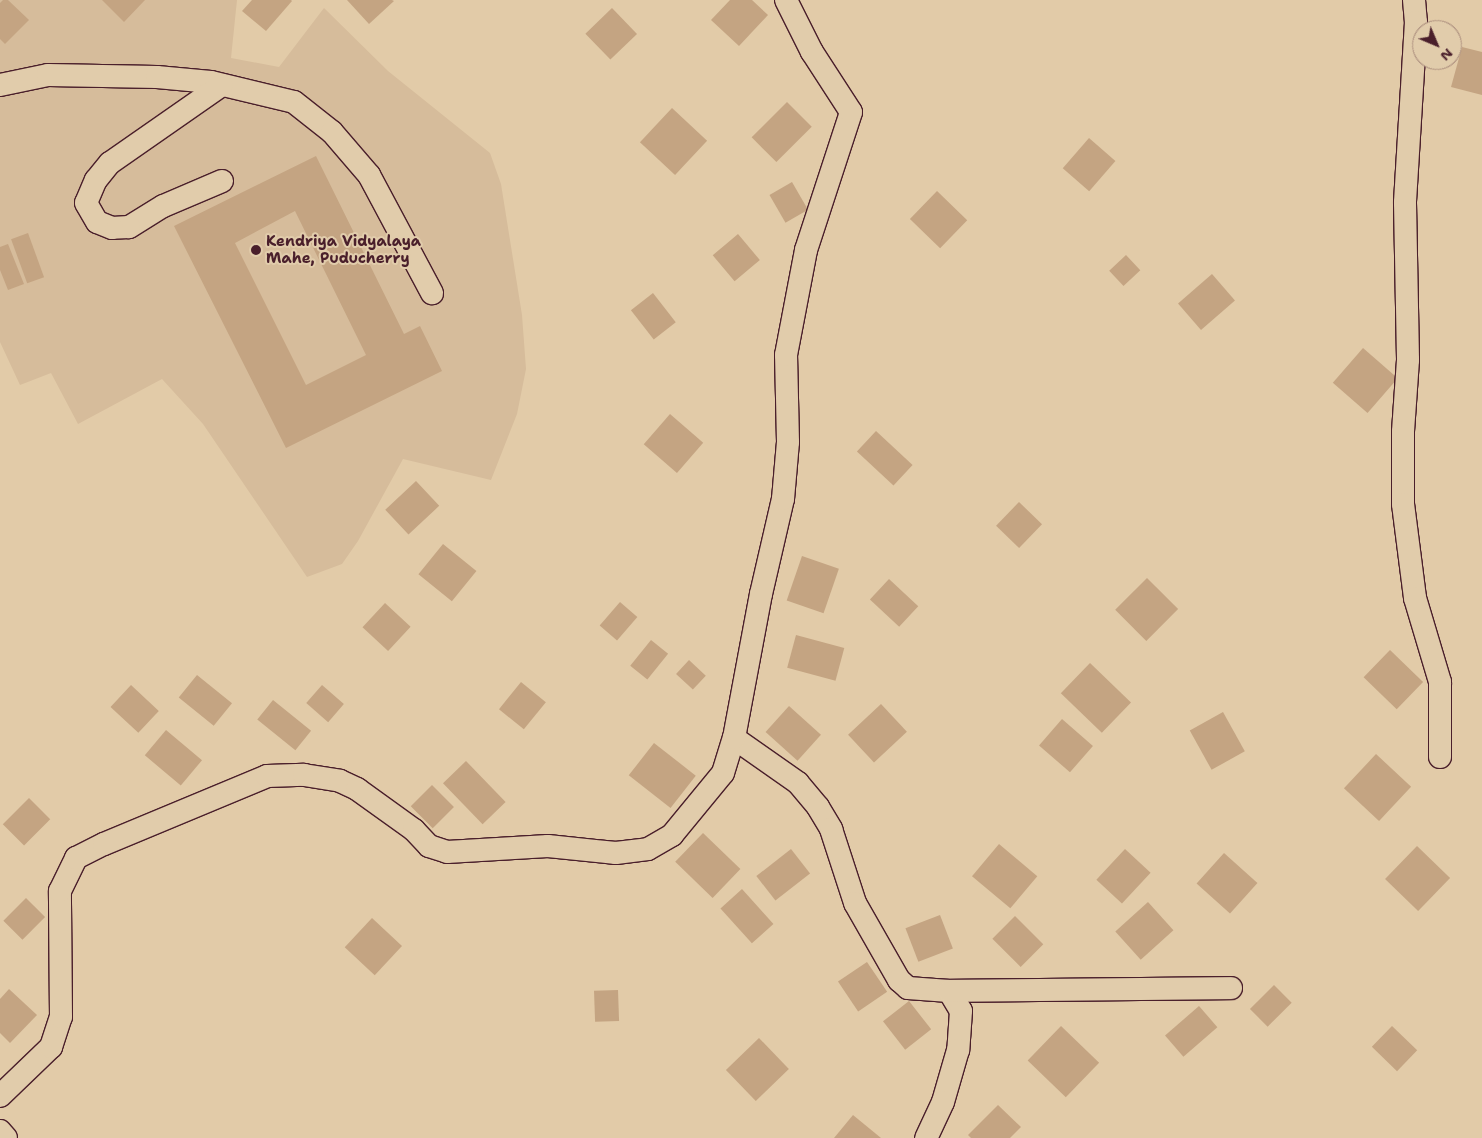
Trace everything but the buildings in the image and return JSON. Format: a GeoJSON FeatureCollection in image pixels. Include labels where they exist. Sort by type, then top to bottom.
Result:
{"type":"FeatureCollection","features":[{"type":"Feature","properties":{"kind":"street"},"geometry":{"type":"LineString","coordinates":[[0,1096],[51,1048],[61,1017],[60,891],[76,858],[104,844],[267,776],[304,775],[340,781],[357,789],[414,830],[429,846],[447,852],[548,846],[616,853],[648,849],[672,835],[723,773],[734,738],[761,594],[783,499],[788,442],[786,355],[806,250],[851,112],[812,52],[786,0]]}},
{"type":"Feature","properties":{"kind":"street"},"geometry":{"type":"LineString","coordinates":[[1414,0],[1415,32],[1405,203],[1408,360],[1402,432],[1403,504],[1415,598],[1440,682],[1440,757]]}},
{"type":"Feature","properties":{"kind":"street"},"geometry":{"type":"LineString","coordinates":[[0,85],[48,75],[157,76],[222,85],[294,102],[332,132],[369,175],[432,294]]}},
{"type":"Feature","properties":{"kind":"street"},"geometry":{"type":"LineString","coordinates":[[222,85],[110,163],[96,180],[86,203],[97,222],[112,228],[129,227],[163,206],[222,181]]}},
{"type":"Feature","properties":{"kind":"street"},"geometry":{"type":"LineString","coordinates":[[734,738],[798,783],[818,807],[831,829],[855,903],[899,980],[908,988],[949,991],[1231,988]]}},
{"type":"Feature","properties":{"kind":"street"},"geometry":{"type":"LineString","coordinates":[[926,1138],[943,1102],[958,1050],[961,1011],[949,991]]}},
{"type":"Feature","properties":{"kind":"street"},"geometry":{"type":"LineString","coordinates":[[0,1131],[6,1138]]}},
{"type":"Feature","properties":{"kind":"shaded area","name":"Kendriya Vidyalaya Mahe, Puducherry"},"geometry":{"type":"Polygon","coordinates":[[[0,0],[237,0],[231,58],[279,67],[324,8],[388,71],[490,153],[501,184],[522,315],[526,369],[517,414],[491,480],[403,459],[358,541],[342,564],[307,577],[203,424],[162,379],[78,424],[51,373],[20,385],[0,342],[0,0]]]}},
{"type":"Feature","properties":{"kind":"place","name":"Kendriya Vidyalaya Mahe, Puducherry"},"geometry":{"type":"Point","coordinates":[256,250]}}]}
